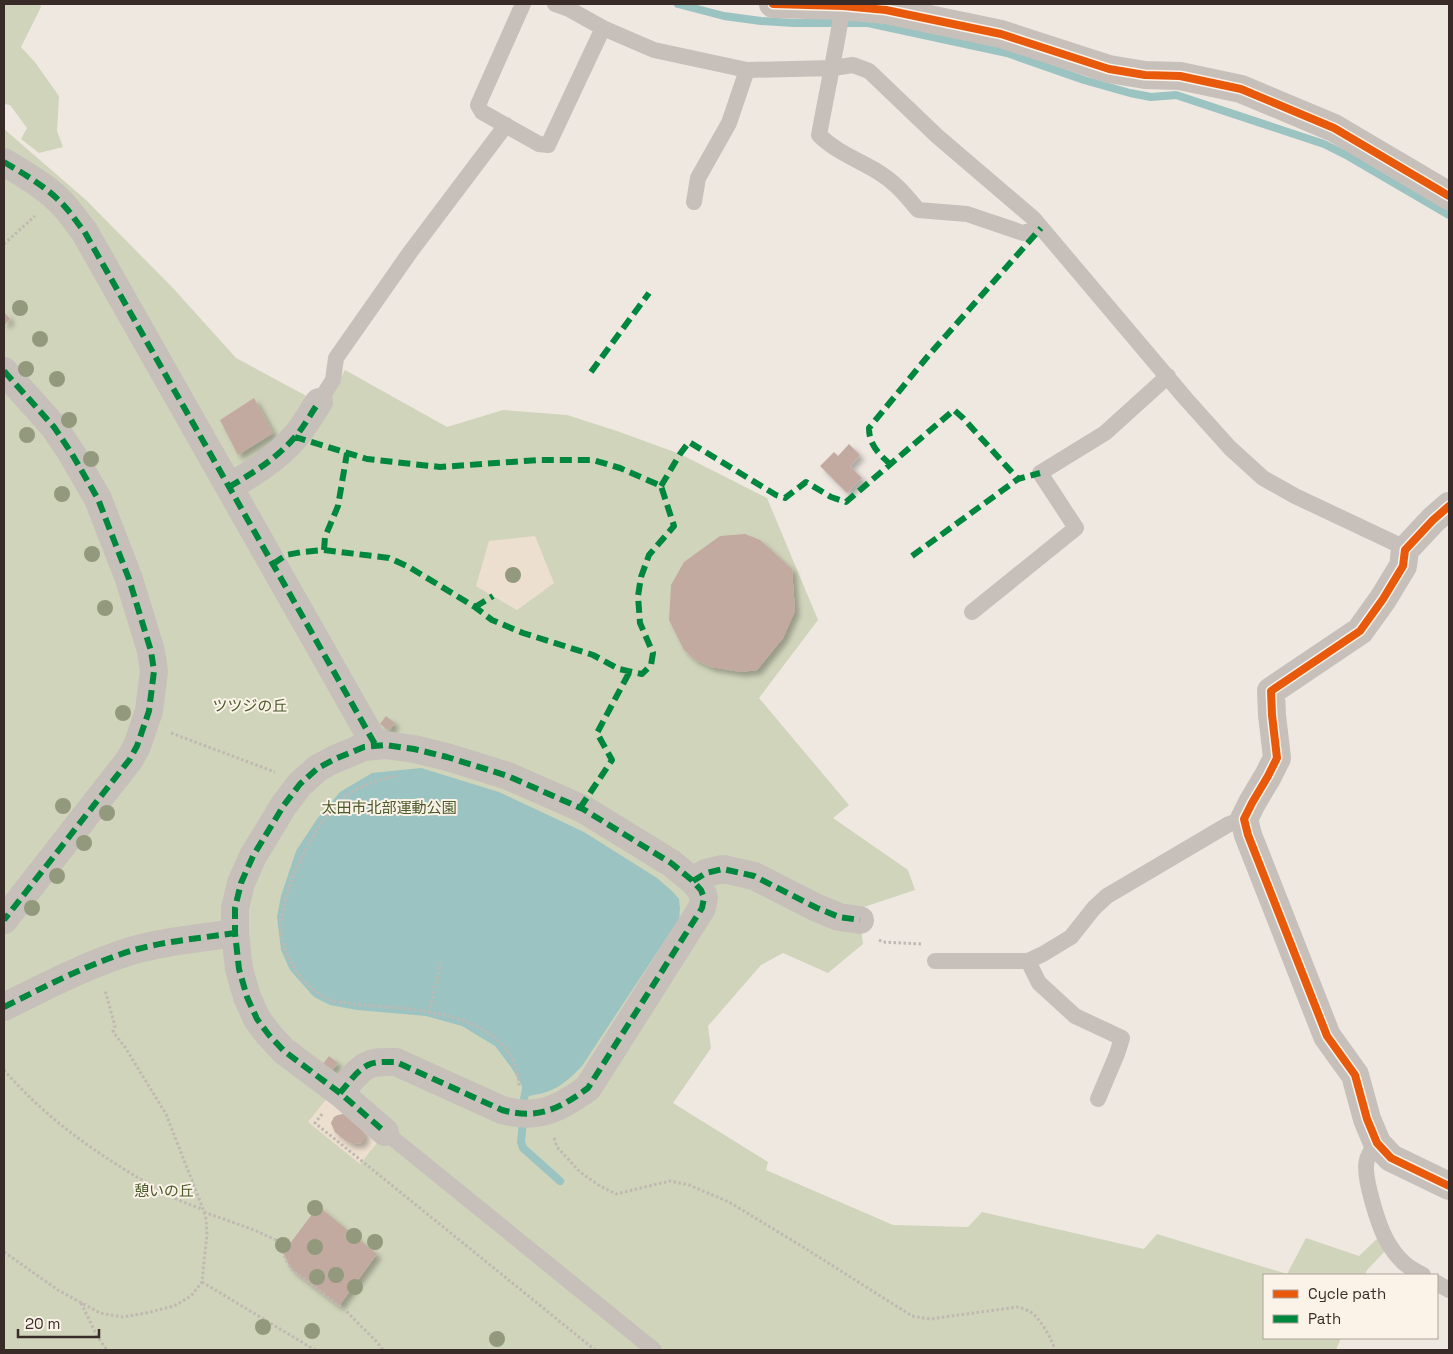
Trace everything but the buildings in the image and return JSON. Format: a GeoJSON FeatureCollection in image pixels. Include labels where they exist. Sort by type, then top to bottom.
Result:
{"type":"FeatureCollection","features":[{"type":"Feature","properties":{"kind":"street"},"geometry":{"type":"LineString","coordinates":[[773,4],[841,19],[886,7],[1001,34],[1109,69],[1145,75],[1180,76],[1241,90],[1334,128],[1449,196]]}},
{"type":"Feature","properties":{"kind":"street"},"geometry":{"type":"LineString","coordinates":[[4,162],[24,174],[54,197],[66,208],[84,231],[376,746]]}},
{"type":"Feature","properties":{"kind":"street"},"geometry":{"type":"LineString","coordinates":[[4,371],[54,427],[98,499],[129,579],[151,651],[154,671],[149,711],[137,746],[130,759],[4,920]]}},
{"type":"Feature","properties":{"kind":"street"},"geometry":{"type":"LineString","coordinates":[[229,487],[271,460],[295,437],[319,402]]}},
{"type":"Feature","properties":{"kind":"street"},"geometry":{"type":"LineString","coordinates":[[1449,506],[1405,550],[1403,566],[1360,631],[1271,691],[1277,758],[1244,819],[1248,835],[1328,1036],[1355,1075],[1367,1118],[1377,1144],[1391,1158],[1449,1186]]}},
{"type":"Feature","properties":{"kind":"street"},"geometry":{"type":"LineString","coordinates":[[340,1093],[356,1074],[368,1065],[381,1062],[396,1062],[502,1110],[515,1114],[531,1114],[559,1108],[588,1088],[702,908],[704,898],[693,881],[671,863],[584,809],[508,776],[447,757],[414,749],[384,745],[364,747],[318,768],[300,784],[284,805],[253,856],[241,883],[235,908],[239,969],[247,997],[257,1019],[269,1035],[284,1051],[340,1093],[385,1132]]}},
{"type":"Feature","properties":{"kind":"street"},"geometry":{"type":"LineString","coordinates":[[693,881],[706,873],[723,869],[754,876],[817,908],[839,917],[860,920]]}},
{"type":"Feature","properties":{"kind":"street"},"geometry":{"type":"LineString","coordinates":[[4,1006],[97,963],[134,950],[170,942],[236,933]]}},
{"type":"Feature","properties":{"kind":"lane"},"geometry":{"type":"LineString","coordinates":[[523,4],[478,105],[482,112],[539,144],[548,145],[603,28]]}},
{"type":"Feature","properties":{"kind":"lane"},"geometry":{"type":"LineString","coordinates":[[555,4],[569,9],[603,28],[654,50],[747,70],[833,68],[853,65],[869,71],[920,120],[1033,218],[1186,399],[1230,448],[1263,478],[1295,496],[1401,546],[1405,550]]}},
{"type":"Feature","properties":{"kind":"lane"},"geometry":{"type":"LineString","coordinates":[[841,19],[819,135],[828,144],[875,170],[897,185],[918,210],[967,214],[1023,233],[1041,228]]}},
{"type":"Feature","properties":{"kind":"lane"},"geometry":{"type":"LineString","coordinates":[[694,202],[698,178],[729,123],[747,70]]}},
{"type":"Feature","properties":{"kind":"lane"},"geometry":{"type":"LineString","coordinates":[[319,402],[333,380],[336,358],[411,251],[506,125]]}},
{"type":"Feature","properties":{"kind":"lane"},"geometry":{"type":"LineString","coordinates":[[972,612],[1076,528],[1040,473],[1105,433],[1168,376]]}},
{"type":"Feature","properties":{"kind":"lane"},"geometry":{"type":"LineString","coordinates":[[943,961],[1028,961],[1044,954],[1071,936],[1094,908],[1107,896],[1229,824],[1244,819]]}},
{"type":"Feature","properties":{"kind":"lane"},"geometry":{"type":"LineString","coordinates":[[1028,961],[1039,983],[1075,1016],[1122,1038],[1118,1054],[1098,1099]]}},
{"type":"Feature","properties":{"kind":"lane"},"geometry":{"type":"LineString","coordinates":[[385,1132],[654,1350]]}},
{"type":"Feature","properties":{"kind":"lane"},"geometry":{"type":"LineString","coordinates":[[1377,1144],[1366,1160],[1366,1178],[1378,1218],[1394,1252],[1402,1261],[1422,1274]]}},
{"type":"Feature","properties":{"kind":"lane"},"geometry":{"type":"LineString","coordinates":[[1438,1284],[1449,1290]]}},
{"type":"Feature","properties":{"kind":"path"},"geometry":{"type":"LineString","coordinates":[[4,244],[41,210]]}},
{"type":"Feature","properties":{"kind":"path"},"geometry":{"type":"LineString","coordinates":[[145,724],[284,776],[300,784]]}},
{"type":"Feature","properties":{"kind":"path"},"geometry":{"type":"LineString","coordinates":[[400,776],[393,776],[371,783],[348,794],[332,810],[310,842],[289,886],[283,908],[281,931],[287,954],[298,974],[311,988],[330,1000],[357,1006],[400,1008],[429,1013],[473,1024],[490,1034],[504,1045],[519,1073],[515,1114]]}},
{"type":"Feature","properties":{"kind":"path"},"geometry":{"type":"LineString","coordinates":[[860,920],[872,937],[883,942],[943,946],[943,961]]}},
{"type":"Feature","properties":{"kind":"path"},"geometry":{"type":"LineString","coordinates":[[429,1013],[441,962]]}},
{"type":"Feature","properties":{"kind":"path"},"geometry":{"type":"LineString","coordinates":[[4,1252],[58,1290],[100,1313],[123,1317],[174,1306],[191,1296],[202,1282],[208,1234],[206,1219],[166,1114],[114,1032],[115,1026],[97,963]]}},
{"type":"Feature","properties":{"kind":"path"},"geometry":{"type":"LineString","coordinates":[[4,1070],[52,1118],[81,1141],[120,1166],[170,1196],[276,1240],[291,1269],[346,1311],[383,1350]]}},
{"type":"Feature","properties":{"kind":"path"},"geometry":{"type":"LineString","coordinates":[[340,1093],[315,1123],[595,1350]]}},
{"type":"Feature","properties":{"kind":"path"},"geometry":{"type":"LineString","coordinates":[[544,1111],[557,1147],[580,1172],[600,1186],[616,1194],[670,1181],[689,1185],[729,1202],[912,1316],[930,1319],[1017,1307],[1030,1311],[1036,1317],[1054,1344],[1055,1350]]}},
{"type":"Feature","properties":{"kind":"path"},"geometry":{"type":"LineString","coordinates":[[202,1282],[315,1350]]}},
{"type":"Feature","properties":{"kind":"path"},"geometry":{"type":"LineString","coordinates":[[80,1302],[97,1336],[107,1350]]}},
{"type":"Feature","properties":{"kind":"green space"},"geometry":{"type":"Polygon","coordinates":[[[4,4],[40,4],[41,7],[21,47],[34,61],[59,96],[57,131],[63,147],[39,153],[21,139],[27,128],[10,105],[4,104],[4,4]]]}},
{"type":"Feature","properties":{"kind":"green space","name":"太田市北部運動公園"},"geometry":{"type":"Polygon","coordinates":[[[4,129],[86,200],[172,287],[236,358],[325,406],[345,370],[447,427],[503,410],[567,415],[680,454],[767,498],[818,620],[759,698],[849,805],[833,818],[908,870],[915,890],[861,908],[860,920],[863,944],[828,973],[783,953],[761,965],[708,1026],[711,1048],[673,1103],[768,1162],[766,1170],[893,1225],[968,1227],[982,1212],[1144,1249],[1157,1234],[1287,1274],[1263,1274],[1263,1339],[1341,1339],[1336,1350],[4,1350],[4,129]]]}},
{"type":"Feature","properties":{"kind":"green space","name":"太田市北部運動公園"},"geometry":{"type":"Polygon","coordinates":[[[1380,1236],[1386,1250],[1365,1274],[1287,1274],[1306,1238],[1359,1256],[1380,1236]]]}},
{"type":"Feature","properties":{"kind":"shaded area"},"geometry":{"type":"Polygon","coordinates":[[[535,536],[554,583],[517,610],[476,586],[489,541],[535,536]]]}},
{"type":"Feature","properties":{"kind":"shaded area"},"geometry":{"type":"Polygon","coordinates":[[[359,1096],[393,1123],[360,1164],[308,1122],[328,1097],[359,1096]],[[343,1114],[334,1117],[331,1123],[335,1132],[353,1144],[361,1143],[365,1136],[348,1115],[343,1114]]]}},
{"type":"Feature","properties":{"kind":"water"},"geometry":{"type":"Polygon","coordinates":[[[421,768],[499,792],[584,832],[657,878],[679,899],[679,919],[582,1066],[564,1083],[545,1093],[528,1096],[511,1067],[495,1046],[462,1026],[426,1016],[357,1010],[330,1005],[314,997],[290,970],[281,950],[277,917],[281,896],[296,851],[317,819],[340,792],[372,773],[421,768]]]}},
{"type":"Feature","properties":{"kind":"waterway"},"geometry":{"type":"LineString","coordinates":[[678,4],[724,16],[761,21],[868,23],[1007,53],[1084,80],[1130,93],[1151,97],[1176,95],[1324,144],[1449,215]]}},
{"type":"Feature","properties":{"kind":"waterway"},"geometry":{"type":"LineString","coordinates":[[523,1104],[527,1084]]}},
{"type":"Feature","properties":{"kind":"waterway"},"geometry":{"type":"LineString","coordinates":[[523,1120],[521,1142],[523,1148],[560,1181]]}},
{"type":"Feature","properties":{"kind":"marked path"},"geometry":{"type":"LineString","coordinates":[[4,162],[29,177],[53,195],[84,231],[376,746]]}},
{"type":"Feature","properties":{"kind":"marked path"},"geometry":{"type":"LineString","coordinates":[[891,465],[873,444],[869,428],[928,356],[1041,228]]}},
{"type":"Feature","properties":{"kind":"marked path"},"geometry":{"type":"LineString","coordinates":[[591,372],[649,293]]}},
{"type":"Feature","properties":{"kind":"marked path"},"geometry":{"type":"LineString","coordinates":[[4,371],[54,427],[98,499],[129,579],[151,651],[154,671],[149,711],[137,746],[130,759],[4,920]]}},
{"type":"Feature","properties":{"kind":"marked path"},"geometry":{"type":"LineString","coordinates":[[229,487],[272,459],[288,445],[319,402]]}},
{"type":"Feature","properties":{"kind":"marked path"},"geometry":{"type":"LineString","coordinates":[[661,486],[689,442],[776,495],[785,498],[806,482],[831,497],[846,502],[954,410],[1018,479]]}},
{"type":"Feature","properties":{"kind":"marked path"},"geometry":{"type":"LineString","coordinates":[[273,564],[286,555],[324,550],[389,558],[409,567],[475,607],[492,620],[523,633],[593,655],[619,669],[642,674],[651,665],[653,653],[640,623],[638,596],[641,577],[649,555],[674,526],[661,486],[620,468],[593,460],[539,460],[440,467],[367,459],[295,437]]}},
{"type":"Feature","properties":{"kind":"marked path"},"geometry":{"type":"LineString","coordinates":[[324,550],[325,537],[338,506],[347,453]]}},
{"type":"Feature","properties":{"kind":"marked path"},"geometry":{"type":"LineString","coordinates":[[912,556],[1018,479],[1040,473]]}},
{"type":"Feature","properties":{"kind":"marked path"},"geometry":{"type":"LineString","coordinates":[[475,607],[493,596]]}},
{"type":"Feature","properties":{"kind":"marked path"},"geometry":{"type":"LineString","coordinates":[[580,808],[612,760],[597,733],[630,671]]}},
{"type":"Feature","properties":{"kind":"marked path"},"geometry":{"type":"LineString","coordinates":[[340,1093],[356,1074],[368,1065],[378,1062],[396,1062],[502,1110],[515,1113],[537,1113],[548,1111],[567,1102],[588,1088],[702,908],[704,898],[701,890],[671,863],[583,809],[508,776],[447,757],[414,749],[385,745],[364,747],[318,768],[300,784],[284,805],[253,856],[241,883],[235,908],[235,933],[239,969],[247,997],[257,1019],[269,1035],[284,1051],[340,1093],[385,1132]]}},
{"type":"Feature","properties":{"kind":"marked path"},"geometry":{"type":"LineString","coordinates":[[693,881],[706,873],[723,869],[754,876],[817,908],[839,917],[860,920]]}},
{"type":"Feature","properties":{"kind":"marked path"},"geometry":{"type":"LineString","coordinates":[[4,1007],[51,983],[134,950],[171,942],[235,933]]}},
{"type":"Feature","properties":{"kind":"cycle path"},"geometry":{"type":"LineString","coordinates":[[773,4],[843,6],[886,10],[1001,34],[1109,69],[1145,75],[1180,76],[1241,89],[1334,128],[1449,196]]}},
{"type":"Feature","properties":{"kind":"cycle path"},"geometry":{"type":"LineString","coordinates":[[1449,506],[1405,550],[1403,566],[1383,599],[1360,631],[1271,691],[1277,758],[1244,819],[1248,835],[1327,1036],[1355,1075],[1367,1119],[1377,1143],[1391,1158],[1449,1186]]}},
{"type":"Feature","properties":{"kind":"park label","name":"ツツジの丘"},"geometry":{"type":"Point","coordinates":[250,706]}},
{"type":"Feature","properties":{"kind":"park label","name":"憩いの丘"},"geometry":{"type":"Point","coordinates":[164,1191]}}]}
